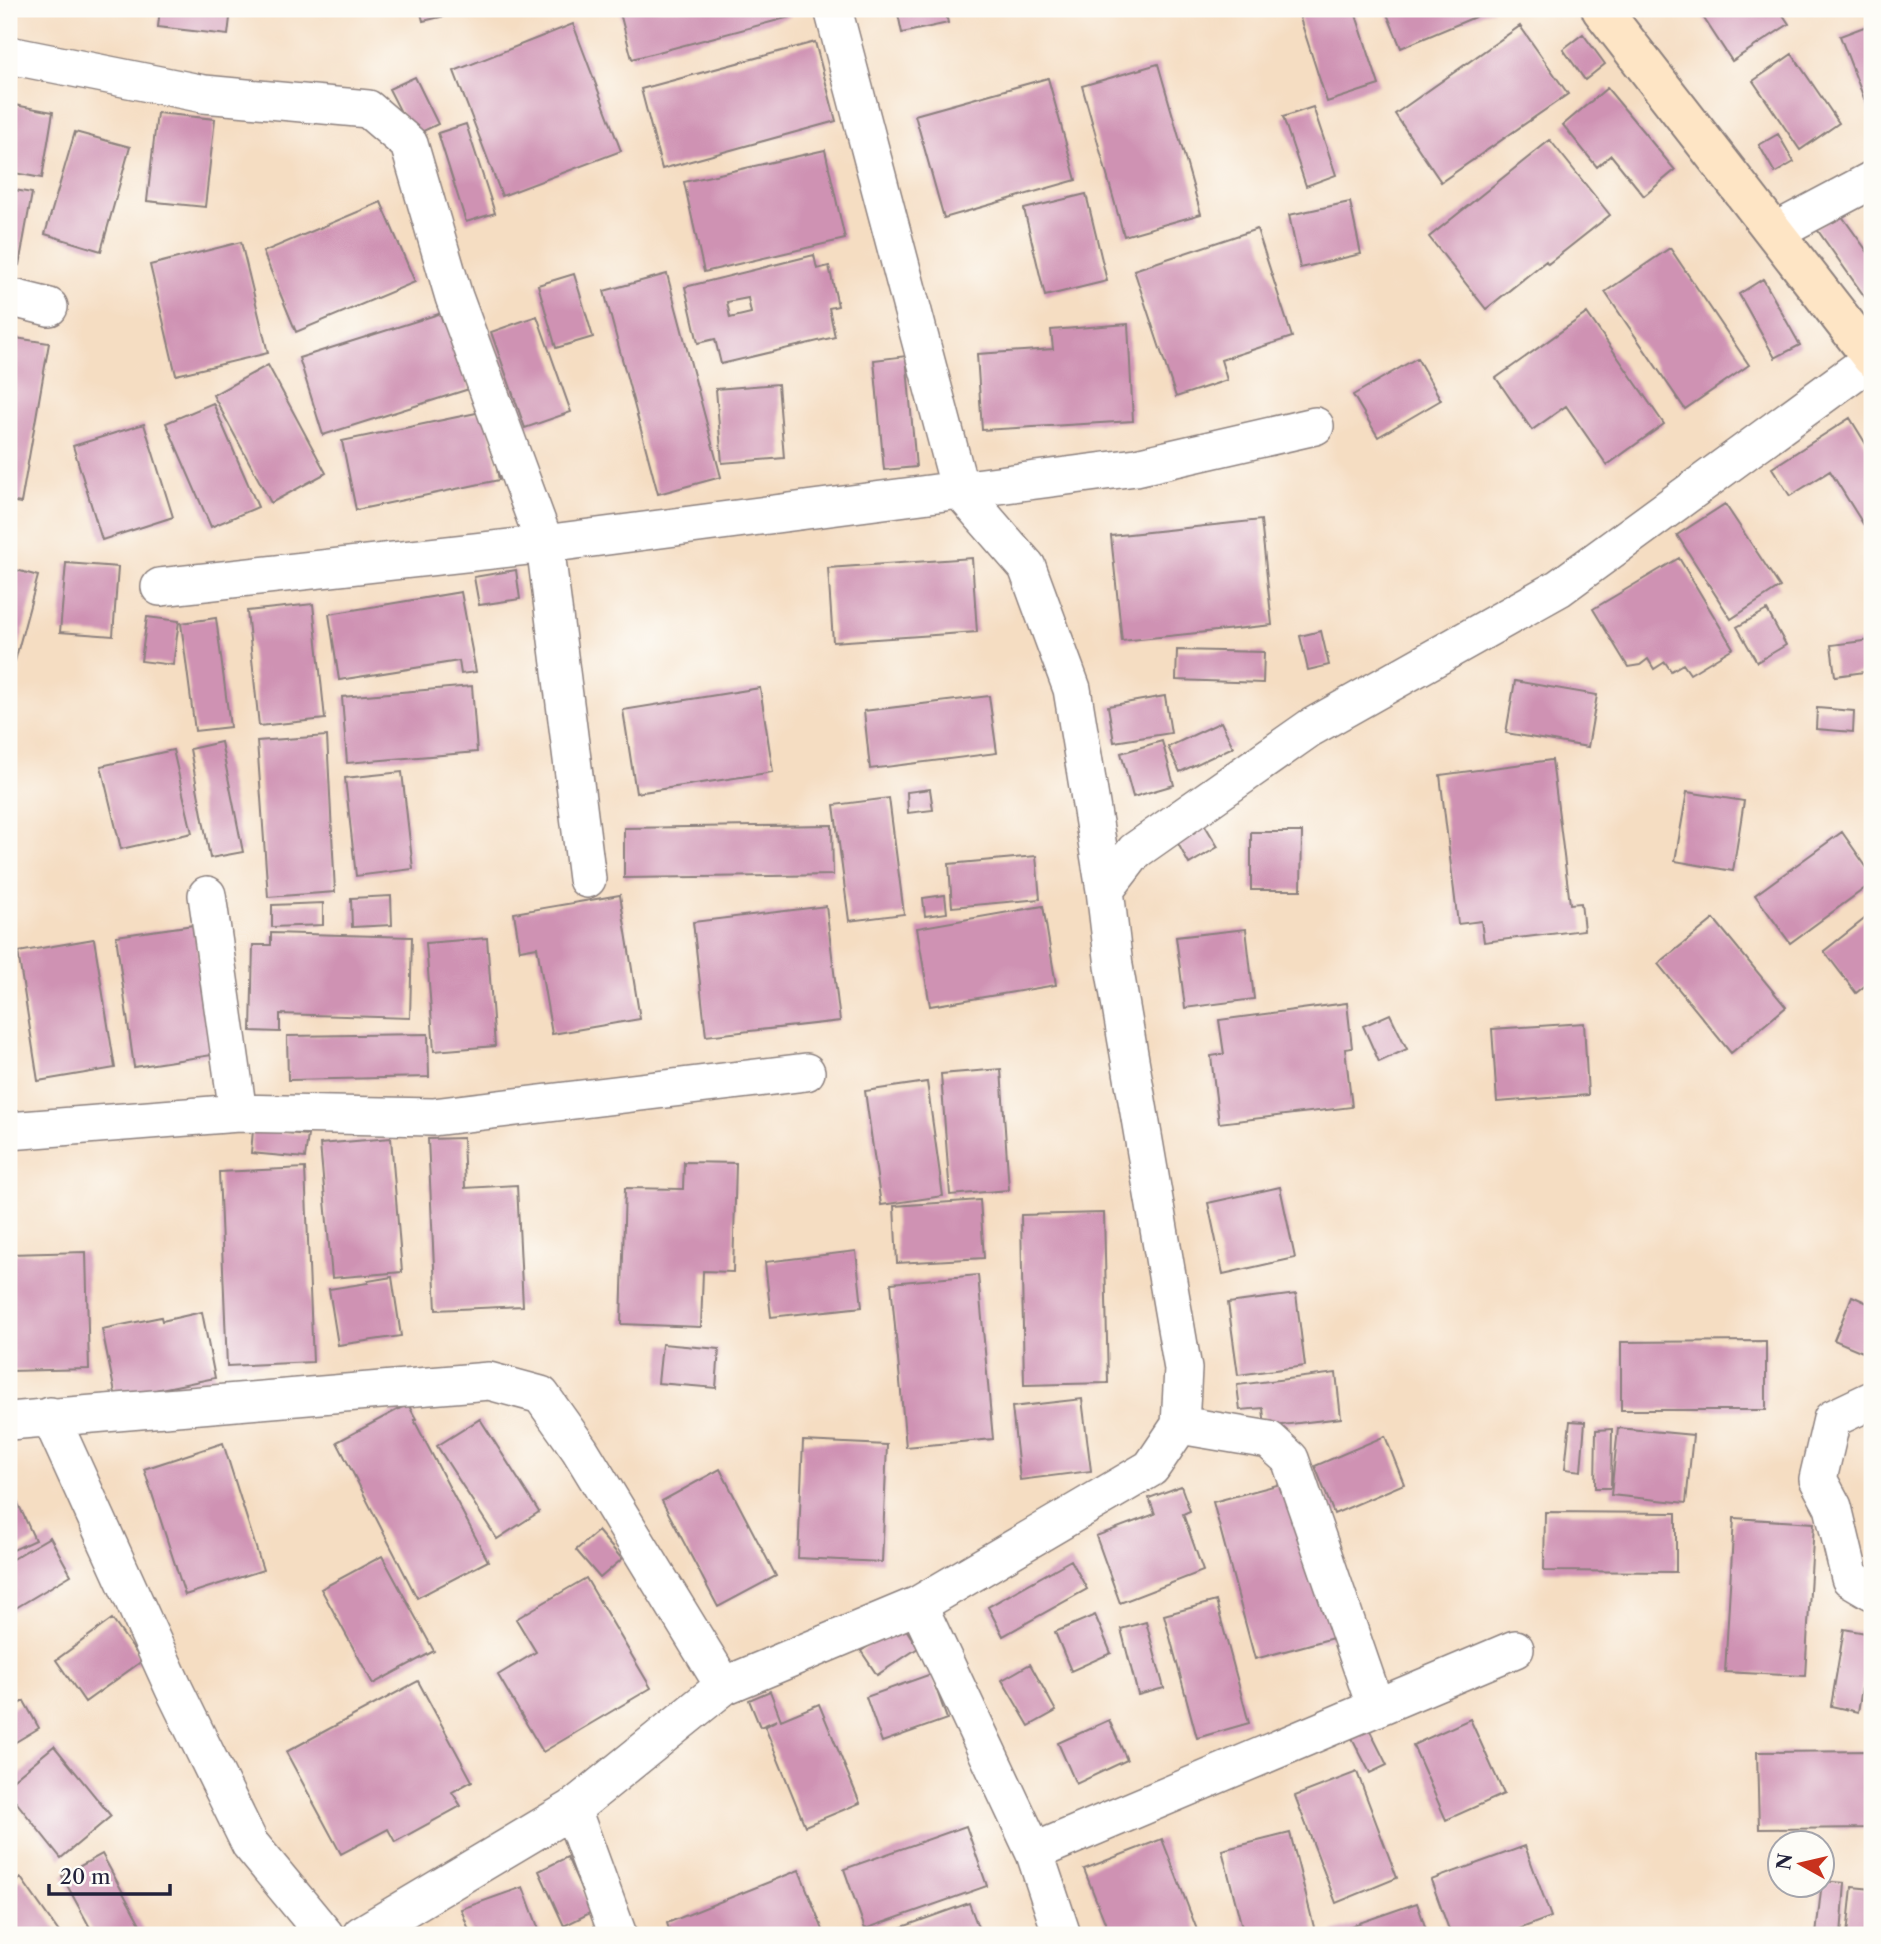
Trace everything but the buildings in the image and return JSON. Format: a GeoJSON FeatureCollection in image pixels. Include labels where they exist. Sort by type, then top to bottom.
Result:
{"type":"FeatureCollection","features":[{"type":"Feature","properties":{"kind":"street"},"geometry":{"type":"LineString","coordinates":[[361,1935],[572,1809],[724,1686],[918,1605],[1151,1468],[1180,1425],[1183,1369],[1114,966],[1105,891],[1072,688],[1027,567],[960,490],[833,9]]}},
{"type":"Feature","properties":{"kind":"street"},"geometry":{"type":"LineString","coordinates":[[1105,891],[1135,851],[1310,728],[1559,588],[1872,359],[1601,9]]}},
{"type":"Feature","properties":{"kind":"street"},"geometry":{"type":"LineString","coordinates":[[9,55],[204,94],[368,109],[409,144],[454,297],[545,544],[587,879]]}},
{"type":"Feature","properties":{"kind":"street"},"geometry":{"type":"LineString","coordinates":[[1774,232],[1872,180]]}},
{"type":"Feature","properties":{"kind":"street"},"geometry":{"type":"LineString","coordinates":[[9,297],[49,307]]}},
{"type":"Feature","properties":{"kind":"street"},"geometry":{"type":"LineString","coordinates":[[160,587],[545,544],[1136,467],[1315,426]]}},
{"type":"Feature","properties":{"kind":"street"},"geometry":{"type":"LineString","coordinates":[[206,895],[238,1113]]}},
{"type":"Feature","properties":{"kind":"street"},"geometry":{"type":"LineString","coordinates":[[9,1131],[238,1113],[433,1116],[806,1072]]}},
{"type":"Feature","properties":{"kind":"street"},"geometry":{"type":"LineString","coordinates":[[9,1421],[489,1381],[541,1395],[580,1450],[724,1686]]}},
{"type":"Feature","properties":{"kind":"street"},"geometry":{"type":"LineString","coordinates":[[1872,1400],[1832,1419],[1818,1479],[1833,1507],[1850,1578],[1872,1591]]}},
{"type":"Feature","properties":{"kind":"street"},"geometry":{"type":"LineString","coordinates":[[50,1416],[174,1689],[250,1844],[326,1935]]}},
{"type":"Feature","properties":{"kind":"street"},"geometry":{"type":"LineString","coordinates":[[1180,1425],[1269,1440],[1290,1459],[1376,1707]]}},
{"type":"Feature","properties":{"kind":"street"},"geometry":{"type":"LineString","coordinates":[[918,1605],[1034,1852],[1062,1935]]}},
{"type":"Feature","properties":{"kind":"street"},"geometry":{"type":"LineString","coordinates":[[1034,1852],[1515,1649]]}},
{"type":"Feature","properties":{"kind":"street"},"geometry":{"type":"LineString","coordinates":[[572,1809],[618,1935]]}}]}
